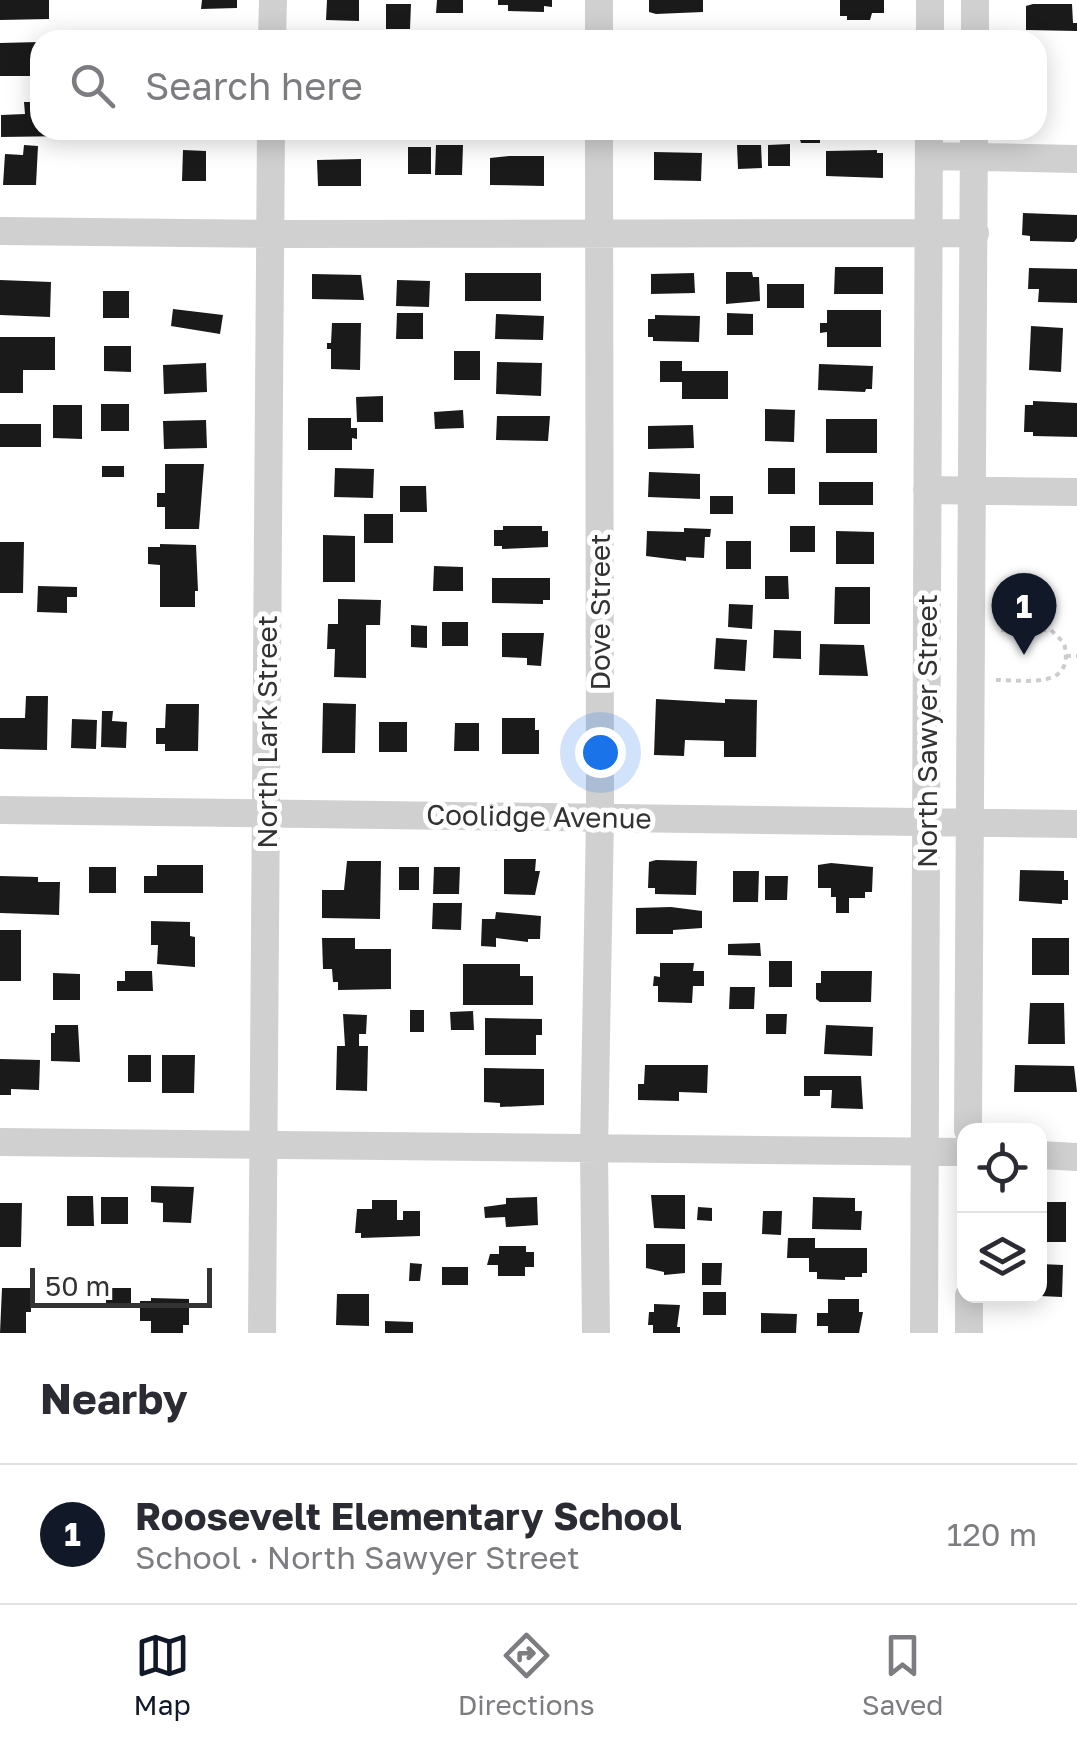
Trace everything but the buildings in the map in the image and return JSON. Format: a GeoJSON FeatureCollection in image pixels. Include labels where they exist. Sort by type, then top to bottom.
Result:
{"type":"FeatureCollection","features":[{"type":"Feature","properties":{"kind":"street"},"geometry":{"type":"LineString","coordinates":[[272,0],[272,30]]}},
{"type":"Feature","properties":{"kind":"street"},"geometry":{"type":"LineString","coordinates":[[599,0],[599,30]]}},
{"type":"Feature","properties":{"kind":"street"},"geometry":{"type":"LineString","coordinates":[[930,0],[930,30]]}},
{"type":"Feature","properties":{"kind":"street"},"geometry":{"type":"LineString","coordinates":[[975,0],[975,30]]}},
{"type":"Feature","properties":{"kind":"street","name":"North Lark Street"},"geometry":{"type":"LineString","coordinates":[[262,1333],[270,140]]}},
{"type":"Feature","properties":{"kind":"street","name":"Dove Street"},"geometry":{"type":"LineString","coordinates":[[596,1333],[594,1150],[600,817],[598,140]]}},
{"type":"Feature","properties":{"kind":"street"},"geometry":{"type":"LineString","coordinates":[[929,143],[974,143],[1077,159]]}},
{"type":"Feature","properties":{"kind":"street","name":"North Sawyer Street"},"geometry":{"type":"LineString","coordinates":[[924,1333],[929,143]]}},
{"type":"Feature","properties":{"kind":"street","name":"North Sawyer Street"},"geometry":{"type":"LineString","coordinates":[[968,1123],[974,143]]}},
{"type":"Feature","properties":{"kind":"street"},"geometry":{"type":"LineString","coordinates":[[0,231],[974,232]]}},
{"type":"Feature","properties":{"kind":"street"},"geometry":{"type":"LineString","coordinates":[[927,490],[1077,492]]}},
{"type":"Feature","properties":{"kind":"street","name":"Coolidge Avenue"},"geometry":{"type":"LineString","coordinates":[[0,810],[1077,824]]}},
{"type":"Feature","properties":{"kind":"street"},"geometry":{"type":"LineString","coordinates":[[0,1142],[957,1152]]}},
{"type":"Feature","properties":{"kind":"street"},"geometry":{"type":"LineString","coordinates":[[1047,1155],[1077,1157]]}},
{"type":"Feature","properties":{"kind":"street"},"geometry":{"type":"LineString","coordinates":[[969,1303],[969,1333]]}},
{"type":"Feature","properties":{"kind":"path"},"geometry":{"type":"LineString","coordinates":[[971,630],[1051,630],[1064,642],[1066,656],[1063,669],[1050,680],[971,680]]}},
{"type":"Feature","properties":{"kind":"path"},"geometry":{"type":"LineString","coordinates":[[1066,656],[1077,656]]}},
{"type":"Feature","properties":{"kind":"place","name":"Roosevelt Elementary School"},"geometry":{"type":"Point","coordinates":[1024,655]}}]}
